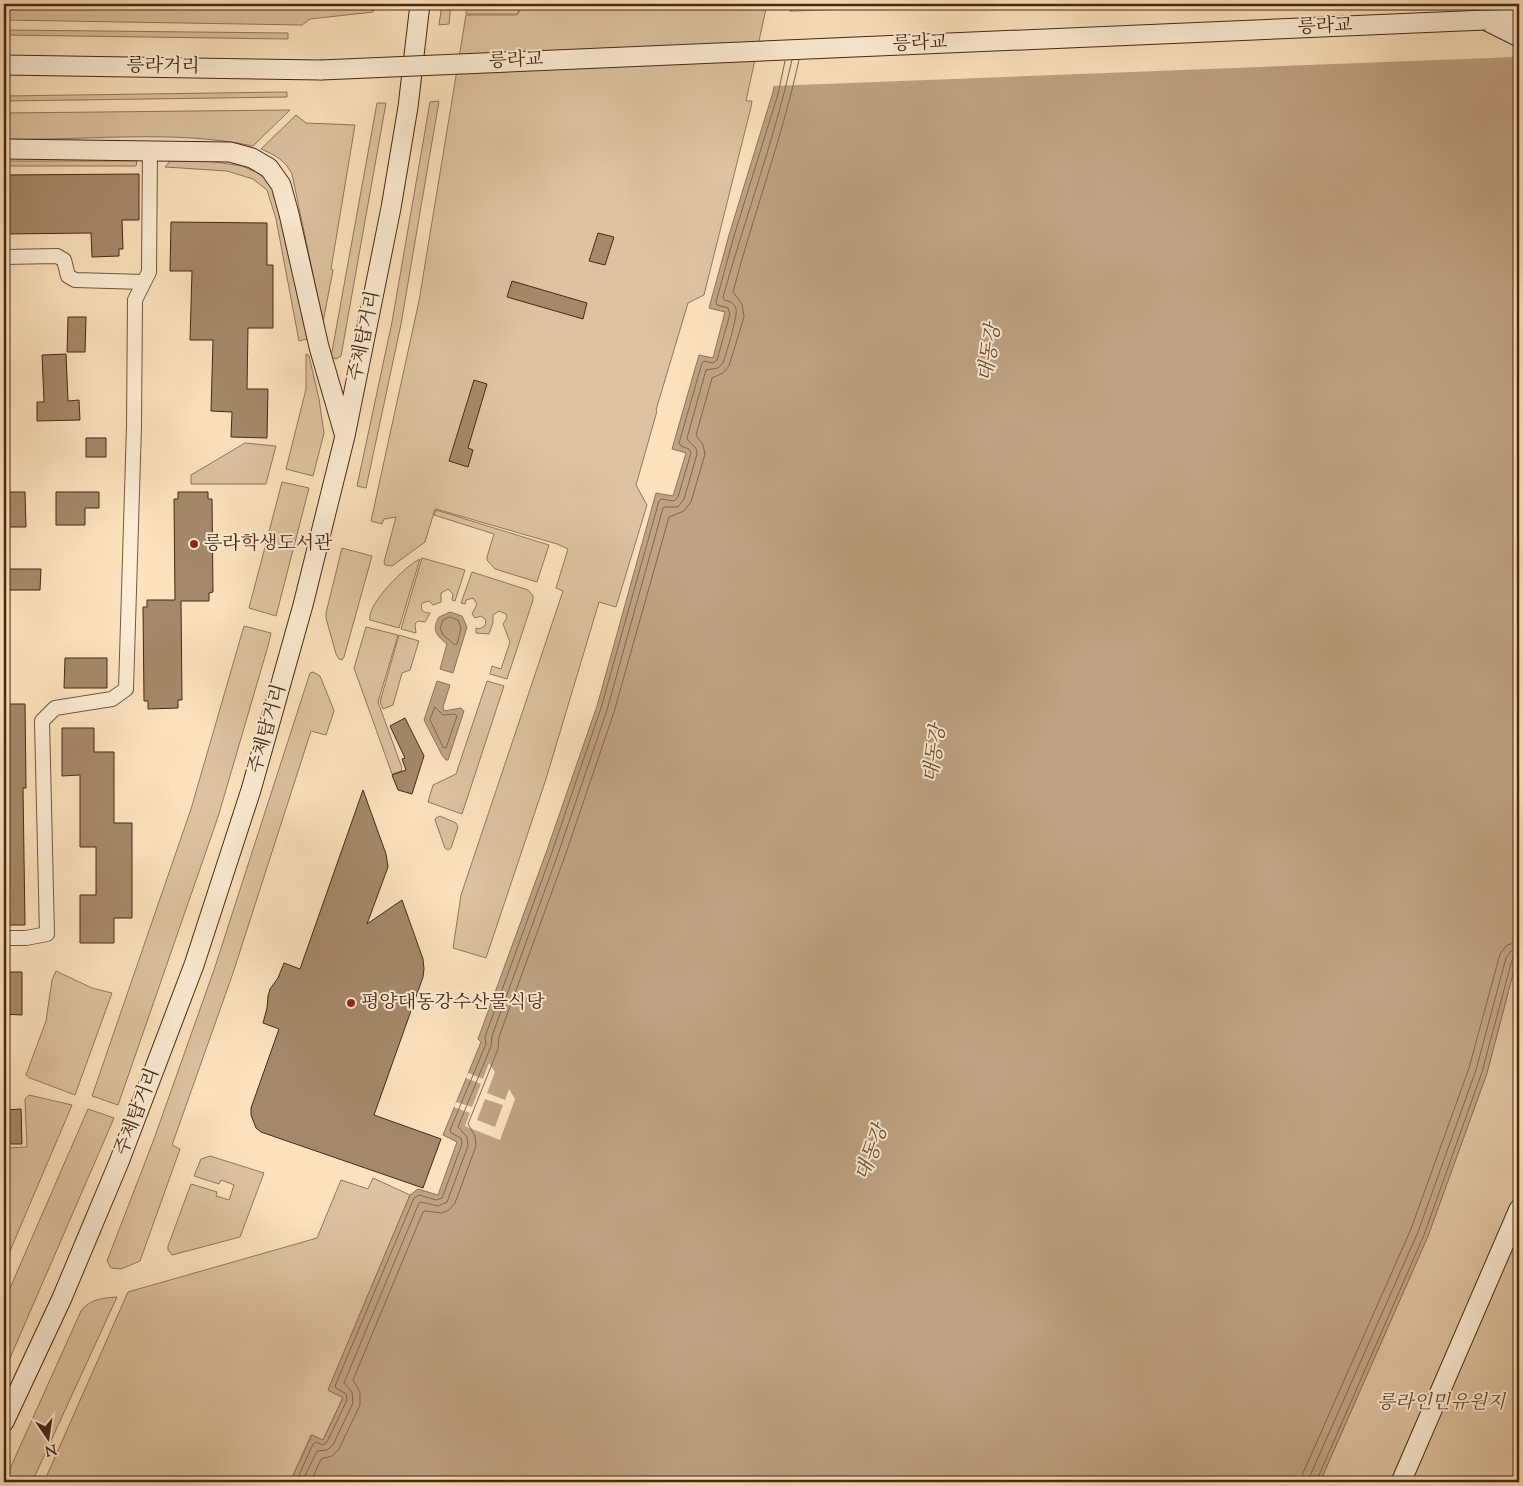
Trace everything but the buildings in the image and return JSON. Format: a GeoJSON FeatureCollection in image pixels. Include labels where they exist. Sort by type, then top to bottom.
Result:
{"type":"FeatureCollection","features":[{"type":"Feature","properties":{"kind":"main road","name":"주체탑거리"},"geometry":{"type":"LineString","coordinates":[[4,1422],[62,1298],[115,1171],[194,964],[251,790],[303,605],[345,436],[391,208],[408,107],[420,4]]}},
{"type":"Feature","properties":{"kind":"main road","name":"릉라교"},"geometry":{"type":"LineString","coordinates":[[321,70],[1519,19]]}},
{"type":"Feature","properties":{"kind":"main road"},"geometry":{"type":"LineString","coordinates":[[1485,20],[1519,37]]}},
{"type":"Feature","properties":{"kind":"main road","name":"릉라거리"},"geometry":{"type":"LineString","coordinates":[[4,65],[321,70]]}},
{"type":"Feature","properties":{"kind":"main road"},"geometry":{"type":"LineString","coordinates":[[4,149],[230,152],[252,158],[269,168],[281,185],[318,347],[345,436]]}},
{"type":"Feature","properties":{"kind":"main road"},"geometry":{"type":"LineString","coordinates":[[1401,1482],[1519,1208]]}},
{"type":"Feature","properties":{"kind":"street"},"geometry":{"type":"LineString","coordinates":[[4,938],[26,938],[47,934],[42,721],[55,708],[112,700],[126,689],[134,426],[135,300],[149,272],[150,150]]}},
{"type":"Feature","properties":{"kind":"street"},"geometry":{"type":"LineString","coordinates":[[4,257],[57,256],[64,260],[68,276],[75,280],[144,282]]}},
{"type":"Feature","properties":{"kind":"green space"},"geometry":{"type":"Polygon","coordinates":[[[4,4],[374,4],[373,12],[310,19],[302,25],[4,20],[4,4]]]}},
{"type":"Feature","properties":{"kind":"green space"},"geometry":{"type":"Polygon","coordinates":[[[442,4],[451,4],[449,24],[439,25],[442,4]]]}},
{"type":"Feature","properties":{"kind":"green space"},"geometry":{"type":"Polygon","coordinates":[[[467,4],[523,4],[517,14],[466,14],[467,4]]]}},
{"type":"Feature","properties":{"kind":"green space"},"geometry":{"type":"Polygon","coordinates":[[[524,4],[767,4],[746,101],[752,101],[751,107],[704,295],[688,303],[636,485],[647,505],[616,607],[599,602],[546,779],[486,958],[453,948],[461,895],[563,591],[556,588],[568,549],[557,544],[435,509],[425,542],[392,566],[385,565],[384,562],[396,517],[384,519],[382,524],[371,521],[419,301],[466,15],[517,15],[524,4]]]}},
{"type":"Feature","properties":{"kind":"green space"},"geometry":{"type":"Polygon","coordinates":[[[4,30],[288,33],[288,39],[4,35],[4,30]]]}},
{"type":"Feature","properties":{"kind":"green space"},"geometry":{"type":"Polygon","coordinates":[[[287,92],[287,97],[4,101],[4,96],[287,92]]]}},
{"type":"Feature","properties":{"kind":"green space"},"geometry":{"type":"Polygon","coordinates":[[[439,101],[401,324],[366,488],[357,486],[392,322],[430,102],[439,101]]]}},
{"type":"Feature","properties":{"kind":"green space"},"geometry":{"type":"Polygon","coordinates":[[[377,103],[386,103],[341,356],[336,359],[331,357],[377,103]]]}},
{"type":"Feature","properties":{"kind":"green space"},"geometry":{"type":"Polygon","coordinates":[[[290,110],[253,146],[223,141],[161,137],[4,139],[4,113],[290,110]]]}},
{"type":"Feature","properties":{"kind":"green space"},"geometry":{"type":"Polygon","coordinates":[[[296,115],[306,123],[355,125],[331,269],[333,270],[323,322],[292,174],[279,158],[261,149],[296,115]]]}},
{"type":"Feature","properties":{"kind":"green space"},"geometry":{"type":"Polygon","coordinates":[[[171,160],[202,160],[242,166],[256,172],[274,185],[284,217],[307,339],[299,341],[276,219],[267,190],[253,179],[227,171],[165,167],[171,160]]]}},
{"type":"Feature","properties":{"kind":"green space"},"geometry":{"type":"Polygon","coordinates":[[[4,161],[137,161],[136,166],[4,166],[4,161]]]}},
{"type":"Feature","properties":{"kind":"green space"},"geometry":{"type":"Polygon","coordinates":[[[306,354],[309,356],[319,399],[324,433],[313,476],[286,469],[306,389],[306,354]]]}},
{"type":"Feature","properties":{"kind":"green space"},"geometry":{"type":"Polygon","coordinates":[[[245,443],[276,446],[266,484],[191,484],[191,475],[245,443]]]}},
{"type":"Feature","properties":{"kind":"green space"},"geometry":{"type":"Polygon","coordinates":[[[282,482],[309,488],[276,616],[249,608],[282,482]]]}},
{"type":"Feature","properties":{"kind":"green space"},"geometry":{"type":"Polygon","coordinates":[[[436,510],[549,545],[537,582],[495,569],[487,560],[494,534],[434,515],[436,510]]]}},
{"type":"Feature","properties":{"kind":"green space"},"geometry":{"type":"Polygon","coordinates":[[[342,548],[372,556],[342,660],[336,654],[326,613],[342,548]]]}},
{"type":"Feature","properties":{"kind":"green space"},"geometry":{"type":"Polygon","coordinates":[[[422,558],[465,570],[455,601],[452,600],[453,594],[448,589],[441,593],[441,602],[433,605],[429,601],[422,603],[421,608],[423,611],[430,613],[425,622],[418,621],[415,624],[416,633],[401,629],[422,558]]]}},
{"type":"Feature","properties":{"kind":"green space"},"geometry":{"type":"Polygon","coordinates":[[[420,559],[399,628],[370,620],[370,613],[374,605],[388,586],[420,559]]]}},
{"type":"Feature","properties":{"kind":"green space"},"geometry":{"type":"Polygon","coordinates":[[[472,572],[528,590],[533,596],[507,679],[490,674],[492,666],[501,669],[510,642],[503,624],[507,618],[506,614],[499,611],[493,615],[489,634],[476,633],[476,628],[479,629],[485,626],[486,620],[481,616],[475,618],[472,614],[477,604],[473,598],[466,600],[465,604],[461,603],[472,572]]]}},
{"type":"Feature","properties":{"kind":"green space"},"geometry":{"type":"Polygon","coordinates":[[[244,626],[271,633],[268,646],[218,817],[118,1105],[92,1096],[191,809],[244,626]]]}},
{"type":"Feature","properties":{"kind":"green space"},"geometry":{"type":"Polygon","coordinates":[[[366,627],[398,635],[378,702],[402,768],[401,771],[392,774],[354,668],[366,627]]]}},
{"type":"Feature","properties":{"kind":"green space"},"geometry":{"type":"Polygon","coordinates":[[[399,635],[419,641],[410,670],[402,673],[393,705],[383,709],[380,702],[399,635]]]}},
{"type":"Feature","properties":{"kind":"green space"},"geometry":{"type":"Polygon","coordinates":[[[313,672],[320,676],[334,711],[326,735],[311,731],[233,973],[172,1145],[180,1149],[140,1261],[121,1269],[111,1268],[107,1261],[154,1139],[215,967],[310,673],[313,672]]]}},
{"type":"Feature","properties":{"kind":"green space"},"geometry":{"type":"Polygon","coordinates":[[[487,681],[504,686],[462,814],[428,802],[433,785],[456,774],[487,681]]]}},
{"type":"Feature","properties":{"kind":"green space"},"geometry":{"type":"Polygon","coordinates":[[[440,816],[456,823],[458,827],[451,848],[448,850],[445,848],[435,820],[440,816]]]}},
{"type":"Feature","properties":{"kind":"green space","name":"릉라인민유원지"},"geometry":{"type":"Polygon","coordinates":[[[1519,951],[1519,1482],[1320,1482],[1428,1236],[1487,1073],[1519,951]]]}},
{"type":"Feature","properties":{"kind":"green space"},"geometry":{"type":"Polygon","coordinates":[[[56,971],[92,988],[112,993],[75,1095],[26,1075],[46,1021],[52,980],[56,971]]]}},
{"type":"Feature","properties":{"kind":"green space"},"geometry":{"type":"Polygon","coordinates":[[[29,1095],[72,1105],[4,1265],[5,1148],[27,1147],[25,1099],[29,1095]]]}},
{"type":"Feature","properties":{"kind":"green space"},"geometry":{"type":"Polygon","coordinates":[[[88,1109],[114,1118],[4,1372],[4,1302],[88,1109]]]}},
{"type":"Feature","properties":{"kind":"green space"},"geometry":{"type":"Polygon","coordinates":[[[210,1156],[264,1173],[240,1237],[172,1255],[168,1250],[168,1246],[191,1184],[217,1192],[216,1196],[229,1200],[234,1185],[221,1180],[219,1184],[194,1176],[201,1159],[210,1156]]]}},
{"type":"Feature","properties":{"kind":"green space"},"geometry":{"type":"Polygon","coordinates":[[[373,1178],[410,1195],[328,1390],[343,1397],[323,1440],[311,1435],[290,1482],[44,1482],[128,1292],[317,1238],[341,1180],[368,1189],[373,1178]]]}},
{"type":"Feature","properties":{"kind":"green space"},"geometry":{"type":"Polygon","coordinates":[[[117,1297],[32,1482],[4,1482],[81,1311],[93,1302],[117,1297]]]}},
{"type":"Feature","properties":{"kind":"water","name":"대동강"},"geometry":{"type":"Polygon","coordinates":[[[792,4],[1519,4],[1519,951],[1487,1073],[1428,1236],[1320,1482],[290,1482],[312,1435],[323,1440],[343,1398],[328,1390],[410,1195],[418,1189],[438,1195],[457,1142],[443,1135],[481,1042],[478,1039],[597,706],[656,493],[673,496],[686,453],[672,449],[699,355],[713,358],[725,312],[709,308],[729,235],[773,92],[792,4]]]}},
{"type":"Feature","properties":{"kind":"water"},"geometry":{"type":"Polygon","coordinates":[[[450,612],[462,616],[467,627],[453,673],[440,669],[447,644],[440,638],[435,629],[439,617],[450,612]]]}},
{"type":"Feature","properties":{"kind":"water"},"geometry":{"type":"Polygon","coordinates":[[[437,681],[450,685],[443,707],[444,711],[461,708],[464,711],[448,760],[442,755],[424,720],[437,681]]]}},
{"type":"Feature","properties":{"kind":"pier"},"geometry":{"type":"Polygon","coordinates":[[[984,4],[1519,4],[1519,58],[772,86],[788,12],[984,4]]]}},
{"type":"Feature","properties":{"kind":"pier"},"geometry":{"type":"Polygon","coordinates":[[[489,1063],[495,1072],[487,1093],[505,1100],[509,1089],[515,1099],[500,1140],[465,1126],[470,1113],[454,1107],[456,1102],[472,1107],[481,1084],[466,1078],[468,1073],[483,1079],[489,1063]],[[485,1099],[477,1120],[495,1127],[503,1105],[485,1099]]]}},
{"type":"Feature","properties":{"kind":"place","name":"릉라학생도서관"},"geometry":{"type":"Point","coordinates":[194,544]}},
{"type":"Feature","properties":{"kind":"place","name":"평양대동강수산물식당"},"geometry":{"type":"Point","coordinates":[351,1003]}}]}
